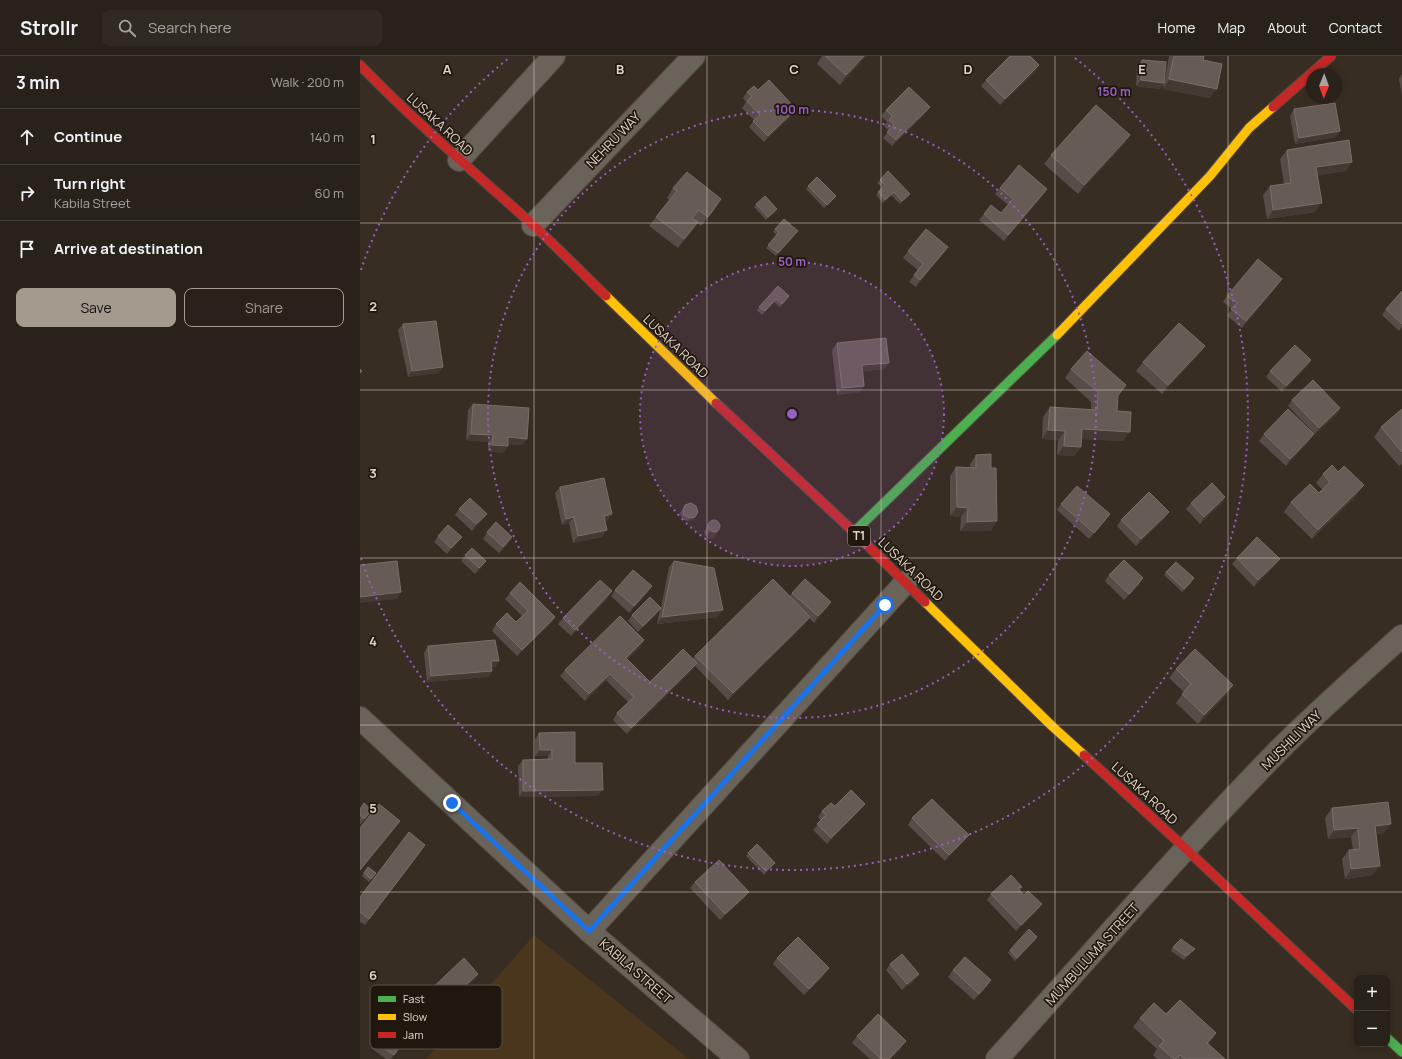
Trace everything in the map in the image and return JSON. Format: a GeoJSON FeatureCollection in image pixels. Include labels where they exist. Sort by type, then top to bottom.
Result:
{"type":"FeatureCollection","features":[{"type":"Feature","properties":{"kind":"main road"},"geometry":{"type":"LineString","coordinates":[[854,532],[1074,318],[1210,176],[1249,128],[1331,56]]}},
{"type":"Feature","properties":{"kind":"main road","name":"LUSAKA ROAD"},"geometry":{"type":"LineString","coordinates":[[360,65],[383,89],[459,160],[533,224],[696,385],[854,532],[1053,727],[1186,849],[1354,1007]]}},
{"type":"Feature","properties":{"kind":"main road"},"geometry":{"type":"LineString","coordinates":[[1390,1041],[1402,1052]]}},
{"type":"Feature","properties":{"kind":"street"},"geometry":{"type":"LineString","coordinates":[[459,160],[554,56]]}},
{"type":"Feature","properties":{"kind":"street","name":"NEHRU WAY"},"geometry":{"type":"LineString","coordinates":[[533,224],[694,56]]}},
{"type":"Feature","properties":{"kind":"street"},"geometry":{"type":"LineString","coordinates":[[589,931],[906,582]]}},
{"type":"Feature","properties":{"kind":"street","name":"MUSHILI WAY"},"geometry":{"type":"LineString","coordinates":[[1186,849],[1281,749],[1347,685],[1402,636]]}},
{"type":"Feature","properties":{"kind":"street","name":"KABILA STREET"},"geometry":{"type":"LineString","coordinates":[[360,718],[589,931],[738,1059]]}},
{"type":"Feature","properties":{"kind":"street","name":"MUMBULUMA STREET"},"geometry":{"type":"LineString","coordinates":[[998,1059],[1186,849]]}},
{"type":"Feature","properties":{"kind":"shaded area"},"geometry":{"type":"Polygon","coordinates":[[[534,935],[689,1059],[426,1059],[435,1049],[502,1049],[502,985],[490,985],[534,935]]]}},
{"type":"Feature","properties":{"kind":"building"},"geometry":{"type":"Polygon","coordinates":[[[825,56],[864,56],[846,75],[825,56]]]}},
{"type":"Feature","properties":{"kind":"building"},"geometry":{"type":"Polygon","coordinates":[[[1010,56],[1030,56],[1039,65],[1005,99],[986,80],[1010,56]]]}},
{"type":"Feature","properties":{"kind":"building"},"geometry":{"type":"Polygon","coordinates":[[[1174,56],[1204,56],[1203,60],[1222,64],[1217,89],[1169,79],[1174,56]]]}},
{"type":"Feature","properties":{"kind":"building"},"geometry":{"type":"Polygon","coordinates":[[[1142,60],[1166,62],[1164,83],[1141,80],[1142,60]]]}},
{"type":"Feature","properties":{"kind":"building"},"geometry":{"type":"Polygon","coordinates":[[[769,80],[796,109],[768,136],[753,121],[760,115],[747,101],[752,96],[747,92],[754,86],[758,90],[769,80]]]}},
{"type":"Feature","properties":{"kind":"building"},"geometry":{"type":"Polygon","coordinates":[[[909,87],[930,107],[896,140],[887,132],[894,125],[889,120],[892,116],[886,110],[909,87]]]}},
{"type":"Feature","properties":{"kind":"building"},"geometry":{"type":"Polygon","coordinates":[[[1335,104],[1340,131],[1299,138],[1294,109],[1335,104]]]}},
{"type":"Feature","properties":{"kind":"building"},"geometry":{"type":"Polygon","coordinates":[[[1096,105],[1130,135],[1084,185],[1051,155],[1096,105]]]}},
{"type":"Feature","properties":{"kind":"building"},"geometry":{"type":"Polygon","coordinates":[[[1349,140],[1352,162],[1316,167],[1322,203],[1273,210],[1270,186],[1291,183],[1287,150],[1349,140]]]}},
{"type":"Feature","properties":{"kind":"building"},"geometry":{"type":"Polygon","coordinates":[[[1019,165],[1047,189],[1008,235],[984,214],[991,205],[1001,213],[1013,199],[1000,188],[1019,165]]]}},
{"type":"Feature","properties":{"kind":"building"},"geometry":{"type":"Polygon","coordinates":[[[888,171],[910,194],[902,201],[894,192],[885,200],[878,192],[885,185],[880,180],[888,171]]]}},
{"type":"Feature","properties":{"kind":"building"},"geometry":{"type":"Polygon","coordinates":[[[687,172],[721,199],[708,217],[699,210],[692,218],[698,222],[684,239],[656,217],[677,191],[673,188],[687,172]]]}},
{"type":"Feature","properties":{"kind":"building"},"geometry":{"type":"Polygon","coordinates":[[[817,177],[836,196],[827,205],[808,186],[817,177]]]}},
{"type":"Feature","properties":{"kind":"building"},"geometry":{"type":"Polygon","coordinates":[[[765,196],[777,209],[768,217],[756,204],[765,196]]]}},
{"type":"Feature","properties":{"kind":"building"},"geometry":{"type":"Polygon","coordinates":[[[784,219],[798,231],[778,253],[768,245],[779,232],[775,229],[784,219]]]}},
{"type":"Feature","properties":{"kind":"building"},"geometry":{"type":"Polygon","coordinates":[[[926,229],[948,247],[920,280],[914,275],[923,264],[908,251],[926,229]]]}},
{"type":"Feature","properties":{"kind":"building"},"geometry":{"type":"Polygon","coordinates":[[[1258,259],[1282,279],[1246,321],[1231,309],[1237,303],[1227,296],[1258,259]]]}},
{"type":"Feature","properties":{"kind":"building"},"geometry":{"type":"Polygon","coordinates":[[[778,286],[789,296],[782,304],[776,299],[765,311],[759,307],[778,286]]]}},
{"type":"Feature","properties":{"kind":"building"},"geometry":{"type":"Polygon","coordinates":[[[1402,291],[1402,324],[1386,309],[1402,291]]]}},
{"type":"Feature","properties":{"kind":"building"},"geometry":{"type":"Polygon","coordinates":[[[436,321],[443,367],[412,371],[403,324],[436,321]]]}},
{"type":"Feature","properties":{"kind":"building"},"geometry":{"type":"Polygon","coordinates":[[[1179,323],[1205,346],[1168,385],[1143,362],[1179,323]]]}},
{"type":"Feature","properties":{"kind":"building"},"geometry":{"type":"Polygon","coordinates":[[[886,338],[889,363],[862,365],[864,386],[842,388],[837,343],[886,338]]]}},
{"type":"Feature","properties":{"kind":"building"},"geometry":{"type":"Polygon","coordinates":[[[1295,345],[1311,360],[1286,386],[1270,371],[1295,345]]]}},
{"type":"Feature","properties":{"kind":"building"},"geometry":{"type":"Polygon","coordinates":[[[1087,351],[1126,385],[1118,395],[1117,411],[1131,412],[1130,432],[1082,429],[1081,447],[1064,446],[1065,431],[1048,430],[1050,407],[1097,410],[1098,392],[1071,369],[1087,351]]]}},
{"type":"Feature","properties":{"kind":"building"},"geometry":{"type":"Polygon","coordinates":[[[1313,380],[1340,408],[1319,428],[1292,400],[1313,380]]]}},
{"type":"Feature","properties":{"kind":"building"},"geometry":{"type":"Polygon","coordinates":[[[473,404],[529,408],[527,439],[508,437],[508,446],[492,445],[493,435],[471,434],[473,404]]]}},
{"type":"Feature","properties":{"kind":"building"},"geometry":{"type":"Polygon","coordinates":[[[1288,409],[1314,434],[1290,459],[1264,434],[1288,409]]]}},
{"type":"Feature","properties":{"kind":"building"},"geometry":{"type":"Polygon","coordinates":[[[1402,409],[1402,452],[1381,427],[1402,409]]]}},
{"type":"Feature","properties":{"kind":"building"},"geometry":{"type":"Polygon","coordinates":[[[991,454],[991,468],[996,468],[997,521],[967,522],[968,508],[957,507],[956,467],[976,468],[976,455],[991,454]]]}},
{"type":"Feature","properties":{"kind":"building"},"geometry":{"type":"Polygon","coordinates":[[[1332,465],[1338,472],[1344,466],[1364,485],[1318,530],[1291,502],[1310,484],[1319,493],[1330,482],[1323,474],[1332,465]]]}},
{"type":"Feature","properties":{"kind":"building"},"geometry":{"type":"Polygon","coordinates":[[[604,478],[612,514],[604,516],[607,530],[578,536],[574,517],[566,519],[560,487],[604,478]]]}},
{"type":"Feature","properties":{"kind":"building"},"geometry":{"type":"Polygon","coordinates":[[[1212,483],[1225,497],[1204,517],[1191,503],[1212,483]]]}},
{"type":"Feature","properties":{"kind":"building"},"geometry":{"type":"Polygon","coordinates":[[[1077,486],[1110,514],[1094,533],[1061,504],[1077,486]]]}},
{"type":"Feature","properties":{"kind":"building"},"geometry":{"type":"Polygon","coordinates":[[[1149,492],[1169,512],[1141,539],[1121,520],[1149,492]]]}},
{"type":"Feature","properties":{"kind":"building"},"geometry":{"type":"Polygon","coordinates":[[[470,498],[487,514],[476,524],[459,509],[470,498]]]}},
{"type":"Feature","properties":{"kind":"building"},"geometry":{"type":"Polygon","coordinates":[[[691,503],[696,506],[698,512],[695,517],[690,518],[684,515],[683,510],[685,505],[691,503]]]}},
{"type":"Feature","properties":{"kind":"building"},"geometry":{"type":"Polygon","coordinates":[[[714,520],[718,522],[720,526],[718,530],[714,532],[710,530],[708,526],[710,522],[714,520]]]}},
{"type":"Feature","properties":{"kind":"building"},"geometry":{"type":"Polygon","coordinates":[[[496,522],[512,537],[503,547],[487,532],[496,522]]]}},
{"type":"Feature","properties":{"kind":"building"},"geometry":{"type":"Polygon","coordinates":[[[448,525],[462,537],[451,548],[438,536],[448,525]]]}},
{"type":"Feature","properties":{"kind":"building"},"geometry":{"type":"Polygon","coordinates":[[[1257,537],[1280,559],[1258,580],[1237,558],[1257,537]]]}},
{"type":"Feature","properties":{"kind":"building"},"geometry":{"type":"Polygon","coordinates":[[[472,548],[486,561],[479,568],[465,555],[472,548]]]}},
{"type":"Feature","properties":{"kind":"building"},"geometry":{"type":"Polygon","coordinates":[[[1124,560],[1143,578],[1129,594],[1109,575],[1124,560]]]}},
{"type":"Feature","properties":{"kind":"building"},"geometry":{"type":"Polygon","coordinates":[[[397,561],[401,592],[360,597],[360,565],[397,561]]]}},
{"type":"Feature","properties":{"kind":"building"},"geometry":{"type":"Polygon","coordinates":[[[674,561],[714,568],[723,610],[662,617],[674,561]]]}},
{"type":"Feature","properties":{"kind":"building"},"geometry":{"type":"Polygon","coordinates":[[[1176,562],[1194,578],[1184,589],[1166,572],[1176,562]]]}},
{"type":"Feature","properties":{"kind":"building"},"geometry":{"type":"Polygon","coordinates":[[[633,570],[652,586],[634,606],[615,590],[633,570]]]}},
{"type":"Feature","properties":{"kind":"building"},"geometry":{"type":"Polygon","coordinates":[[[773,579],[810,617],[733,693],[695,656],[773,579]]]}},
{"type":"Feature","properties":{"kind":"building"},"geometry":{"type":"Polygon","coordinates":[[[805,579],[831,602],[818,616],[792,593],[805,579]]]}},
{"type":"Feature","properties":{"kind":"building"},"geometry":{"type":"Polygon","coordinates":[[[600,580],[612,591],[575,630],[563,618],[600,580]]]}},
{"type":"Feature","properties":{"kind":"building"},"geometry":{"type":"Polygon","coordinates":[[[520,582],[555,617],[522,650],[496,624],[507,613],[516,622],[528,611],[510,593],[520,582]]]}},
{"type":"Feature","properties":{"kind":"building"},"geometry":{"type":"Polygon","coordinates":[[[650,597],[661,608],[643,626],[632,615],[650,597]]]}},
{"type":"Feature","properties":{"kind":"building"},"geometry":{"type":"Polygon","coordinates":[[[620,616],[644,640],[626,658],[650,682],[683,649],[697,663],[631,728],[617,713],[634,697],[610,674],[589,694],[565,670],[620,616]]]}},
{"type":"Feature","properties":{"kind":"building"},"geometry":{"type":"Polygon","coordinates":[[[495,640],[499,661],[491,661],[492,671],[431,676],[428,646],[495,640]]]}},
{"type":"Feature","properties":{"kind":"building"},"geometry":{"type":"Polygon","coordinates":[[[1195,649],[1233,685],[1204,715],[1182,694],[1191,684],[1176,669],[1195,649]]]}},
{"type":"Feature","properties":{"kind":"building"},"geometry":{"type":"Polygon","coordinates":[[[575,732],[575,763],[602,763],[603,790],[523,791],[523,760],[552,759],[552,750],[540,750],[539,733],[575,732]]]}},
{"type":"Feature","properties":{"kind":"building"},"geometry":{"type":"Polygon","coordinates":[[[851,790],[865,804],[831,838],[817,824],[826,815],[822,811],[831,803],[835,806],[851,790]]]}},
{"type":"Feature","properties":{"kind":"building"},"geometry":{"type":"Polygon","coordinates":[[[932,799],[969,835],[949,855],[912,818],[932,799]]]}},
{"type":"Feature","properties":{"kind":"building"},"geometry":{"type":"Polygon","coordinates":[[[1388,802],[1391,824],[1375,826],[1380,866],[1351,869],[1349,850],[1360,849],[1358,828],[1334,830],[1332,808],[1388,802]]]}},
{"type":"Feature","properties":{"kind":"building"},"geometry":{"type":"Polygon","coordinates":[[[364,803],[372,810],[364,819],[360,815],[360,809],[364,803]]]}},
{"type":"Feature","properties":{"kind":"building"},"geometry":{"type":"Polygon","coordinates":[[[379,804],[400,821],[360,870],[360,828],[379,804]]]}},
{"type":"Feature","properties":{"kind":"building"},"geometry":{"type":"Polygon","coordinates":[[[409,832],[425,845],[369,919],[360,912],[360,897],[409,832]]]}},
{"type":"Feature","properties":{"kind":"building"},"geometry":{"type":"Polygon","coordinates":[[[757,844],[775,863],[766,871],[748,853],[757,844]]]}},
{"type":"Feature","properties":{"kind":"building"},"geometry":{"type":"Polygon","coordinates":[[[719,860],[749,892],[725,914],[695,882],[719,860]]]}},
{"type":"Feature","properties":{"kind":"building"},"geometry":{"type":"Polygon","coordinates":[[[368,867],[376,873],[371,879],[364,873],[368,867]]]}},
{"type":"Feature","properties":{"kind":"building"},"geometry":{"type":"Polygon","coordinates":[[[1011,875],[1022,887],[1018,888],[1024,895],[1028,891],[1042,904],[1021,925],[991,894],[1011,875]]]}},
{"type":"Feature","properties":{"kind":"building"},"geometry":{"type":"Polygon","coordinates":[[[1029,929],[1037,937],[1017,958],[1010,950],[1029,929]]]}},
{"type":"Feature","properties":{"kind":"building"},"geometry":{"type":"Polygon","coordinates":[[[798,937],[829,968],[809,989],[777,958],[798,937]]]}},
{"type":"Feature","properties":{"kind":"building"},"geometry":{"type":"Polygon","coordinates":[[[1181,939],[1195,949],[1186,956],[1173,947],[1181,939]]]}},
{"type":"Feature","properties":{"kind":"building"},"geometry":{"type":"Polygon","coordinates":[[[902,954],[919,974],[907,984],[890,964],[902,954]]]}},
{"type":"Feature","properties":{"kind":"building"},"geometry":{"type":"Polygon","coordinates":[[[965,957],[991,980],[979,994],[953,970],[965,957]]]}},
{"type":"Feature","properties":{"kind":"building"},"geometry":{"type":"Polygon","coordinates":[[[464,958],[478,974],[466,985],[436,985],[464,958]]]}},
{"type":"Feature","properties":{"kind":"building"},"geometry":{"type":"Polygon","coordinates":[[[1180,1000],[1216,1033],[1207,1043],[1225,1059],[1185,1059],[1180,1055],[1174,1059],[1159,1046],[1164,1041],[1140,1018],[1154,1003],[1166,1014],[1180,1000]]]}},
{"type":"Feature","properties":{"kind":"building"},"geometry":{"type":"Polygon","coordinates":[[[878,1014],[906,1041],[889,1059],[881,1059],[857,1036],[878,1014]]]}},
{"type":"Feature","properties":{"kind":"building"},"geometry":{"type":"Polygon","coordinates":[[[385,1049],[398,1049],[394,1055],[385,1049]]]}},
{"type":"Feature","properties":{"kind":"traffic: fast"},"geometry":{"type":"LineString","coordinates":[[854,532],[1057,335]]}},
{"type":"Feature","properties":{"kind":"traffic: fast"},"geometry":{"type":"LineString","coordinates":[[1390,1041],[1402,1052]]}},
{"type":"Feature","properties":{"kind":"traffic: slow"},"geometry":{"type":"LineString","coordinates":[[1057,335],[1210,176],[1249,128],[1273,107]]}},
{"type":"Feature","properties":{"kind":"traffic: slow"},"geometry":{"type":"LineString","coordinates":[[606,296],[716,403]]}},
{"type":"Feature","properties":{"kind":"traffic: slow"},"geometry":{"type":"LineString","coordinates":[[925,602],[1053,727],[1084,755]]}},
{"type":"Feature","properties":{"kind":"traffic: jam"},"geometry":{"type":"LineString","coordinates":[[1273,107],[1331,56]]}},
{"type":"Feature","properties":{"kind":"traffic: jam"},"geometry":{"type":"LineString","coordinates":[[360,65],[423,126],[541,233],[606,296]]}},
{"type":"Feature","properties":{"kind":"traffic: jam"},"geometry":{"type":"LineString","coordinates":[[716,403],[854,532],[925,602]]}},
{"type":"Feature","properties":{"kind":"traffic: jam"},"geometry":{"type":"LineString","coordinates":[[1084,755],[1354,1007]]}},
{"type":"Feature","properties":{"kind":"route"},"geometry":{"type":"LineString","coordinates":[[452,803],[589,931],[885,605]]}}]}
